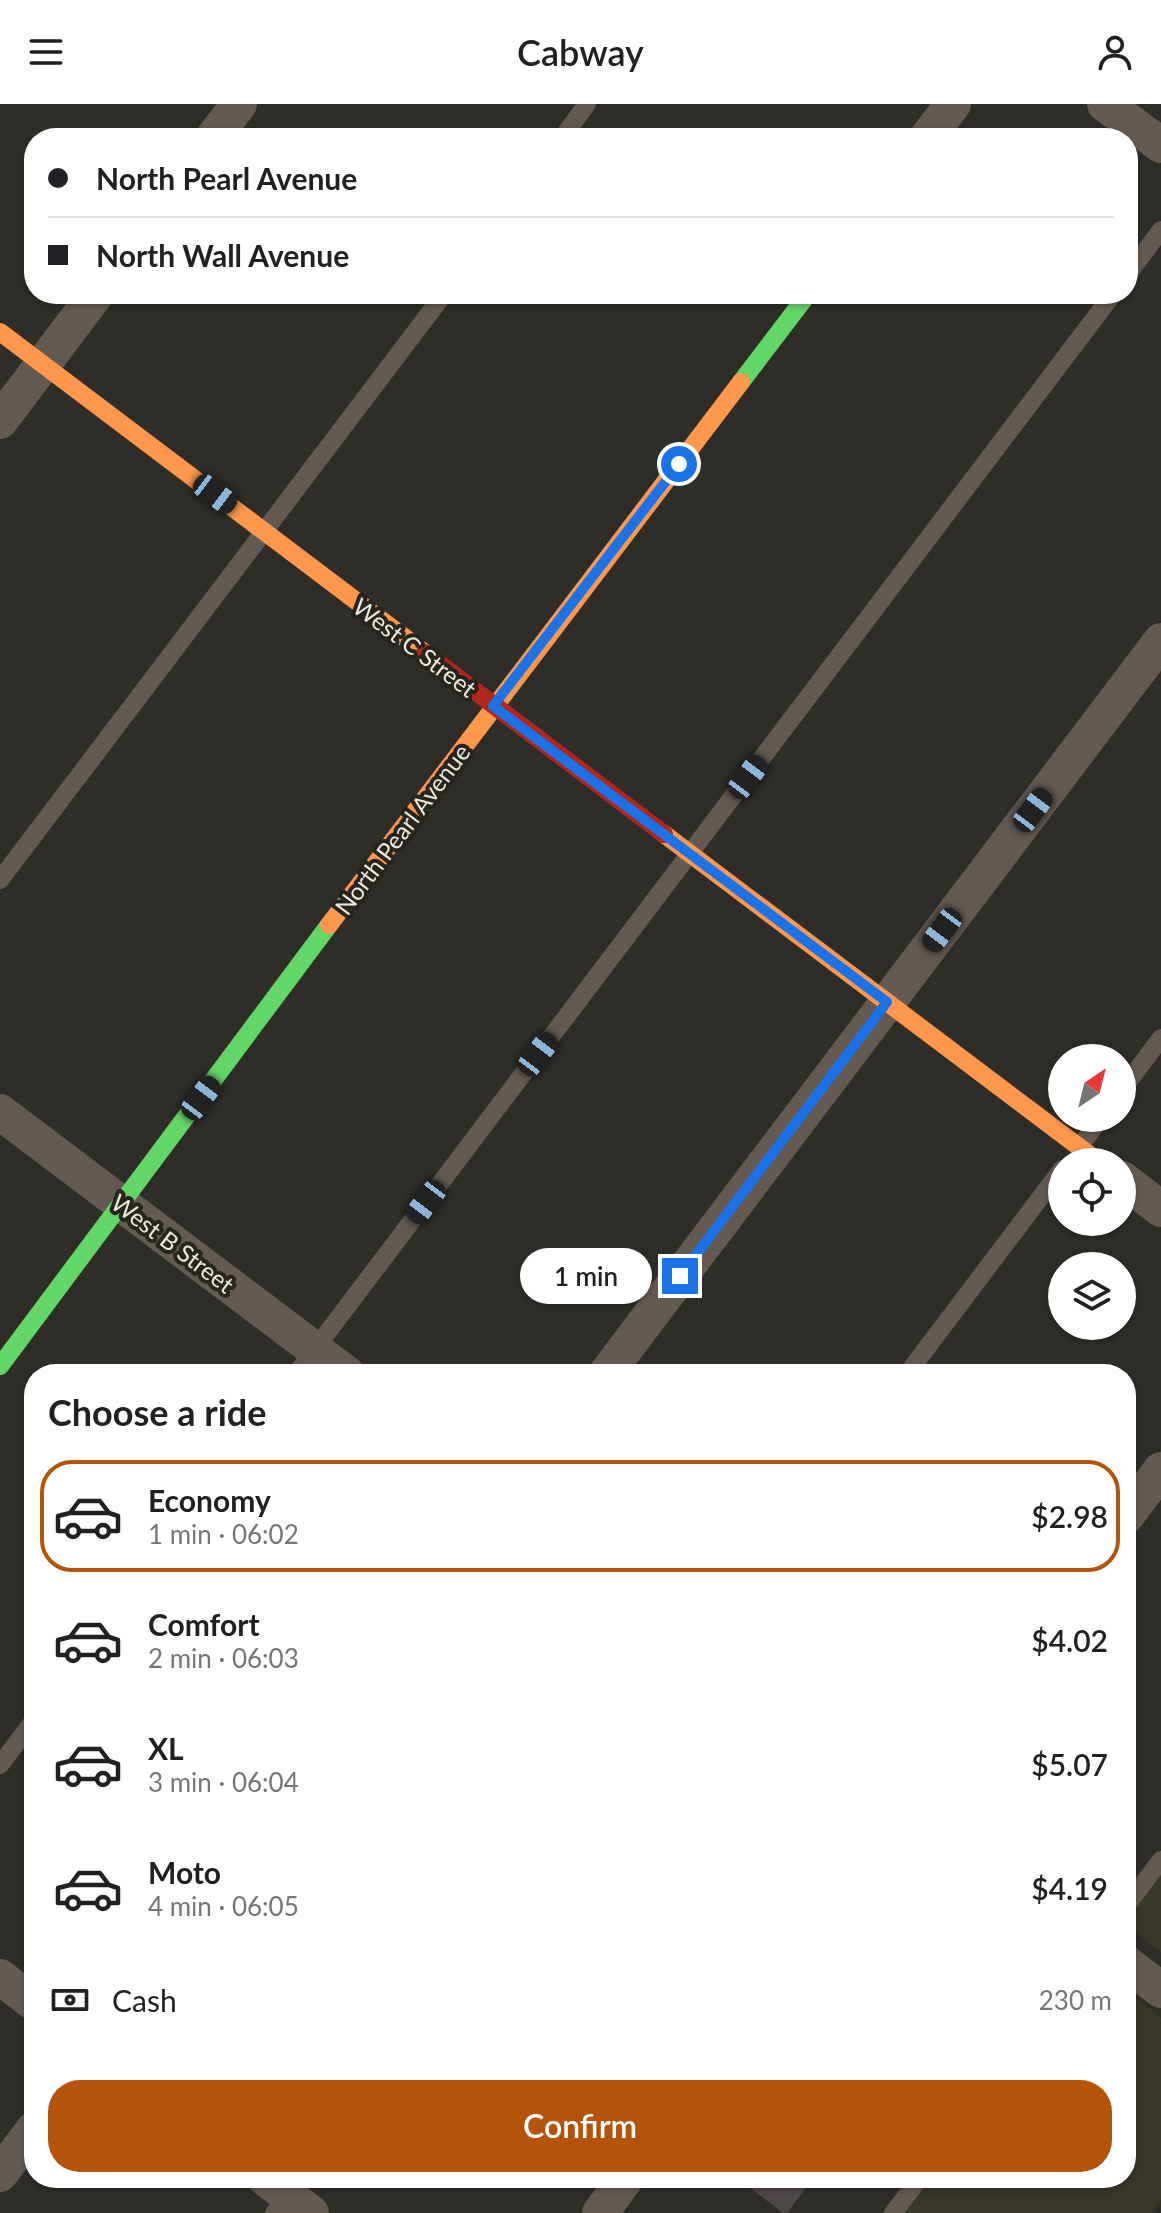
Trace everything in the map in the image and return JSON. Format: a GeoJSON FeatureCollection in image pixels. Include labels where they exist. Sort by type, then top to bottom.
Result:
{"type":"FeatureCollection","features":[{"type":"Feature","properties":{"kind":"street"},"geometry":{"type":"LineString","coordinates":[[221,128],[239,104]]}},
{"type":"Feature","properties":{"kind":"street"},"geometry":{"type":"LineString","coordinates":[[935,128],[953,104]]}},
{"type":"Feature","properties":{"kind":"street"},"geometry":{"type":"LineString","coordinates":[[1105,104],[1138,128]]}},
{"type":"Feature","properties":{"kind":"street"},"geometry":{"type":"LineString","coordinates":[[1138,128],[1161,145]]}},
{"type":"Feature","properties":{"kind":"street"},"geometry":{"type":"LineString","coordinates":[[0,421],[88,304]]}},
{"type":"Feature","properties":{"kind":"street","name":"North Pearl Avenue"},"geometry":{"type":"LineString","coordinates":[[0,1366],[493,706],[800,304]]}},
{"type":"Feature","properties":{"kind":"street","name":"West C Street"},"geometry":{"type":"LineString","coordinates":[[0,332],[1079,1147]]}},
{"type":"Feature","properties":{"kind":"street"},"geometry":{"type":"LineString","coordinates":[[614,1364],[1161,641]]}},
{"type":"Feature","properties":{"kind":"street","name":"West B Street"},"geometry":{"type":"LineString","coordinates":[[0,1112],[123,1204],[305,1362]]}},
{"type":"Feature","properties":{"kind":"street"},"geometry":{"type":"LineString","coordinates":[[1136,1190],[1161,1209]]}},
{"type":"Feature","properties":{"kind":"street"},"geometry":{"type":"LineString","coordinates":[[1136,1503],[1161,1470]]}},
{"type":"Feature","properties":{"kind":"street"},"geometry":{"type":"LineString","coordinates":[[1136,1971],[1161,1990]]}},
{"type":"Feature","properties":{"kind":"street"},"geometry":{"type":"LineString","coordinates":[[0,1977],[24,1995]]}},
{"type":"Feature","properties":{"kind":"street"},"geometry":{"type":"LineString","coordinates":[[0,2174],[24,2142]]}},
{"type":"Feature","properties":{"kind":"street"},"geometry":{"type":"LineString","coordinates":[[600,2213],[619,2188]]}},
{"type":"Feature","properties":{"kind":"lane"},"geometry":{"type":"LineString","coordinates":[[569,128],[587,104]]}},
{"type":"Feature","properties":{"kind":"lane"},"geometry":{"type":"LineString","coordinates":[[1138,261],[1161,230]]}},
{"type":"Feature","properties":{"kind":"lane"},"geometry":{"type":"LineString","coordinates":[[0,880],[436,304]]}},
{"type":"Feature","properties":{"kind":"lane"},"geometry":{"type":"LineString","coordinates":[[305,1362],[1105,304]]}},
{"type":"Feature","properties":{"kind":"lane"},"geometry":{"type":"LineString","coordinates":[[1136,1071],[1161,1038]]}},
{"type":"Feature","properties":{"kind":"lane"},"geometry":{"type":"LineString","coordinates":[[1079,1147],[1090,1132]]}},
{"type":"Feature","properties":{"kind":"lane"},"geometry":{"type":"LineString","coordinates":[[915,1364],[1048,1188]]}},
{"type":"Feature","properties":{"kind":"lane"},"geometry":{"type":"LineString","coordinates":[[0,1765],[24,1733]]}},
{"type":"Feature","properties":{"kind":"lane"},"geometry":{"type":"LineString","coordinates":[[1136,1893],[1161,1860]]}},
{"type":"Feature","properties":{"kind":"lane"},"geometry":{"type":"LineString","coordinates":[[893,2213],[912,2188]]}},
{"type":"Feature","properties":{"kind":"shaded area"},"geometry":{"type":"Polygon","coordinates":[[[1161,1851],[1161,1952],[1136,1933],[1136,1884],[1161,1851]]]}},
{"type":"Feature","properties":{"kind":"shaded area"},"geometry":{"type":"Polygon","coordinates":[[[1136,1998],[1161,2017],[1161,2200],[1151,2213],[882,2213],[901,2188],[1136,2188],[1136,1998]]]}},
{"type":"Feature","properties":{"kind":"building"},"geometry":{"type":"Polygon","coordinates":[[[750,2188],[806,2188],[787,2213],[750,2188]]]}},
{"type":"Feature","properties":{"kind":"traffic: fast"},"geometry":{"type":"LineString","coordinates":[[741,382],[800,304]]}},
{"type":"Feature","properties":{"kind":"traffic: fast"},"geometry":{"type":"LineString","coordinates":[[0,1366],[329,925]]}},
{"type":"Feature","properties":{"kind":"traffic: slow"},"geometry":{"type":"LineString","coordinates":[[0,332],[425,653]]}},
{"type":"Feature","properties":{"kind":"traffic: slow"},"geometry":{"type":"LineString","coordinates":[[329,925],[741,382]]}},
{"type":"Feature","properties":{"kind":"traffic: slow"},"geometry":{"type":"LineString","coordinates":[[664,834],[1080,1148]]}},
{"type":"Feature","properties":{"kind":"traffic: jam"},"geometry":{"type":"LineString","coordinates":[[425,653],[664,834]]}},
{"type":"Feature","properties":{"kind":"route"},"geometry":{"type":"LineString","coordinates":[[679,464],[493,706],[887,1002],[680,1276]]}}]}
